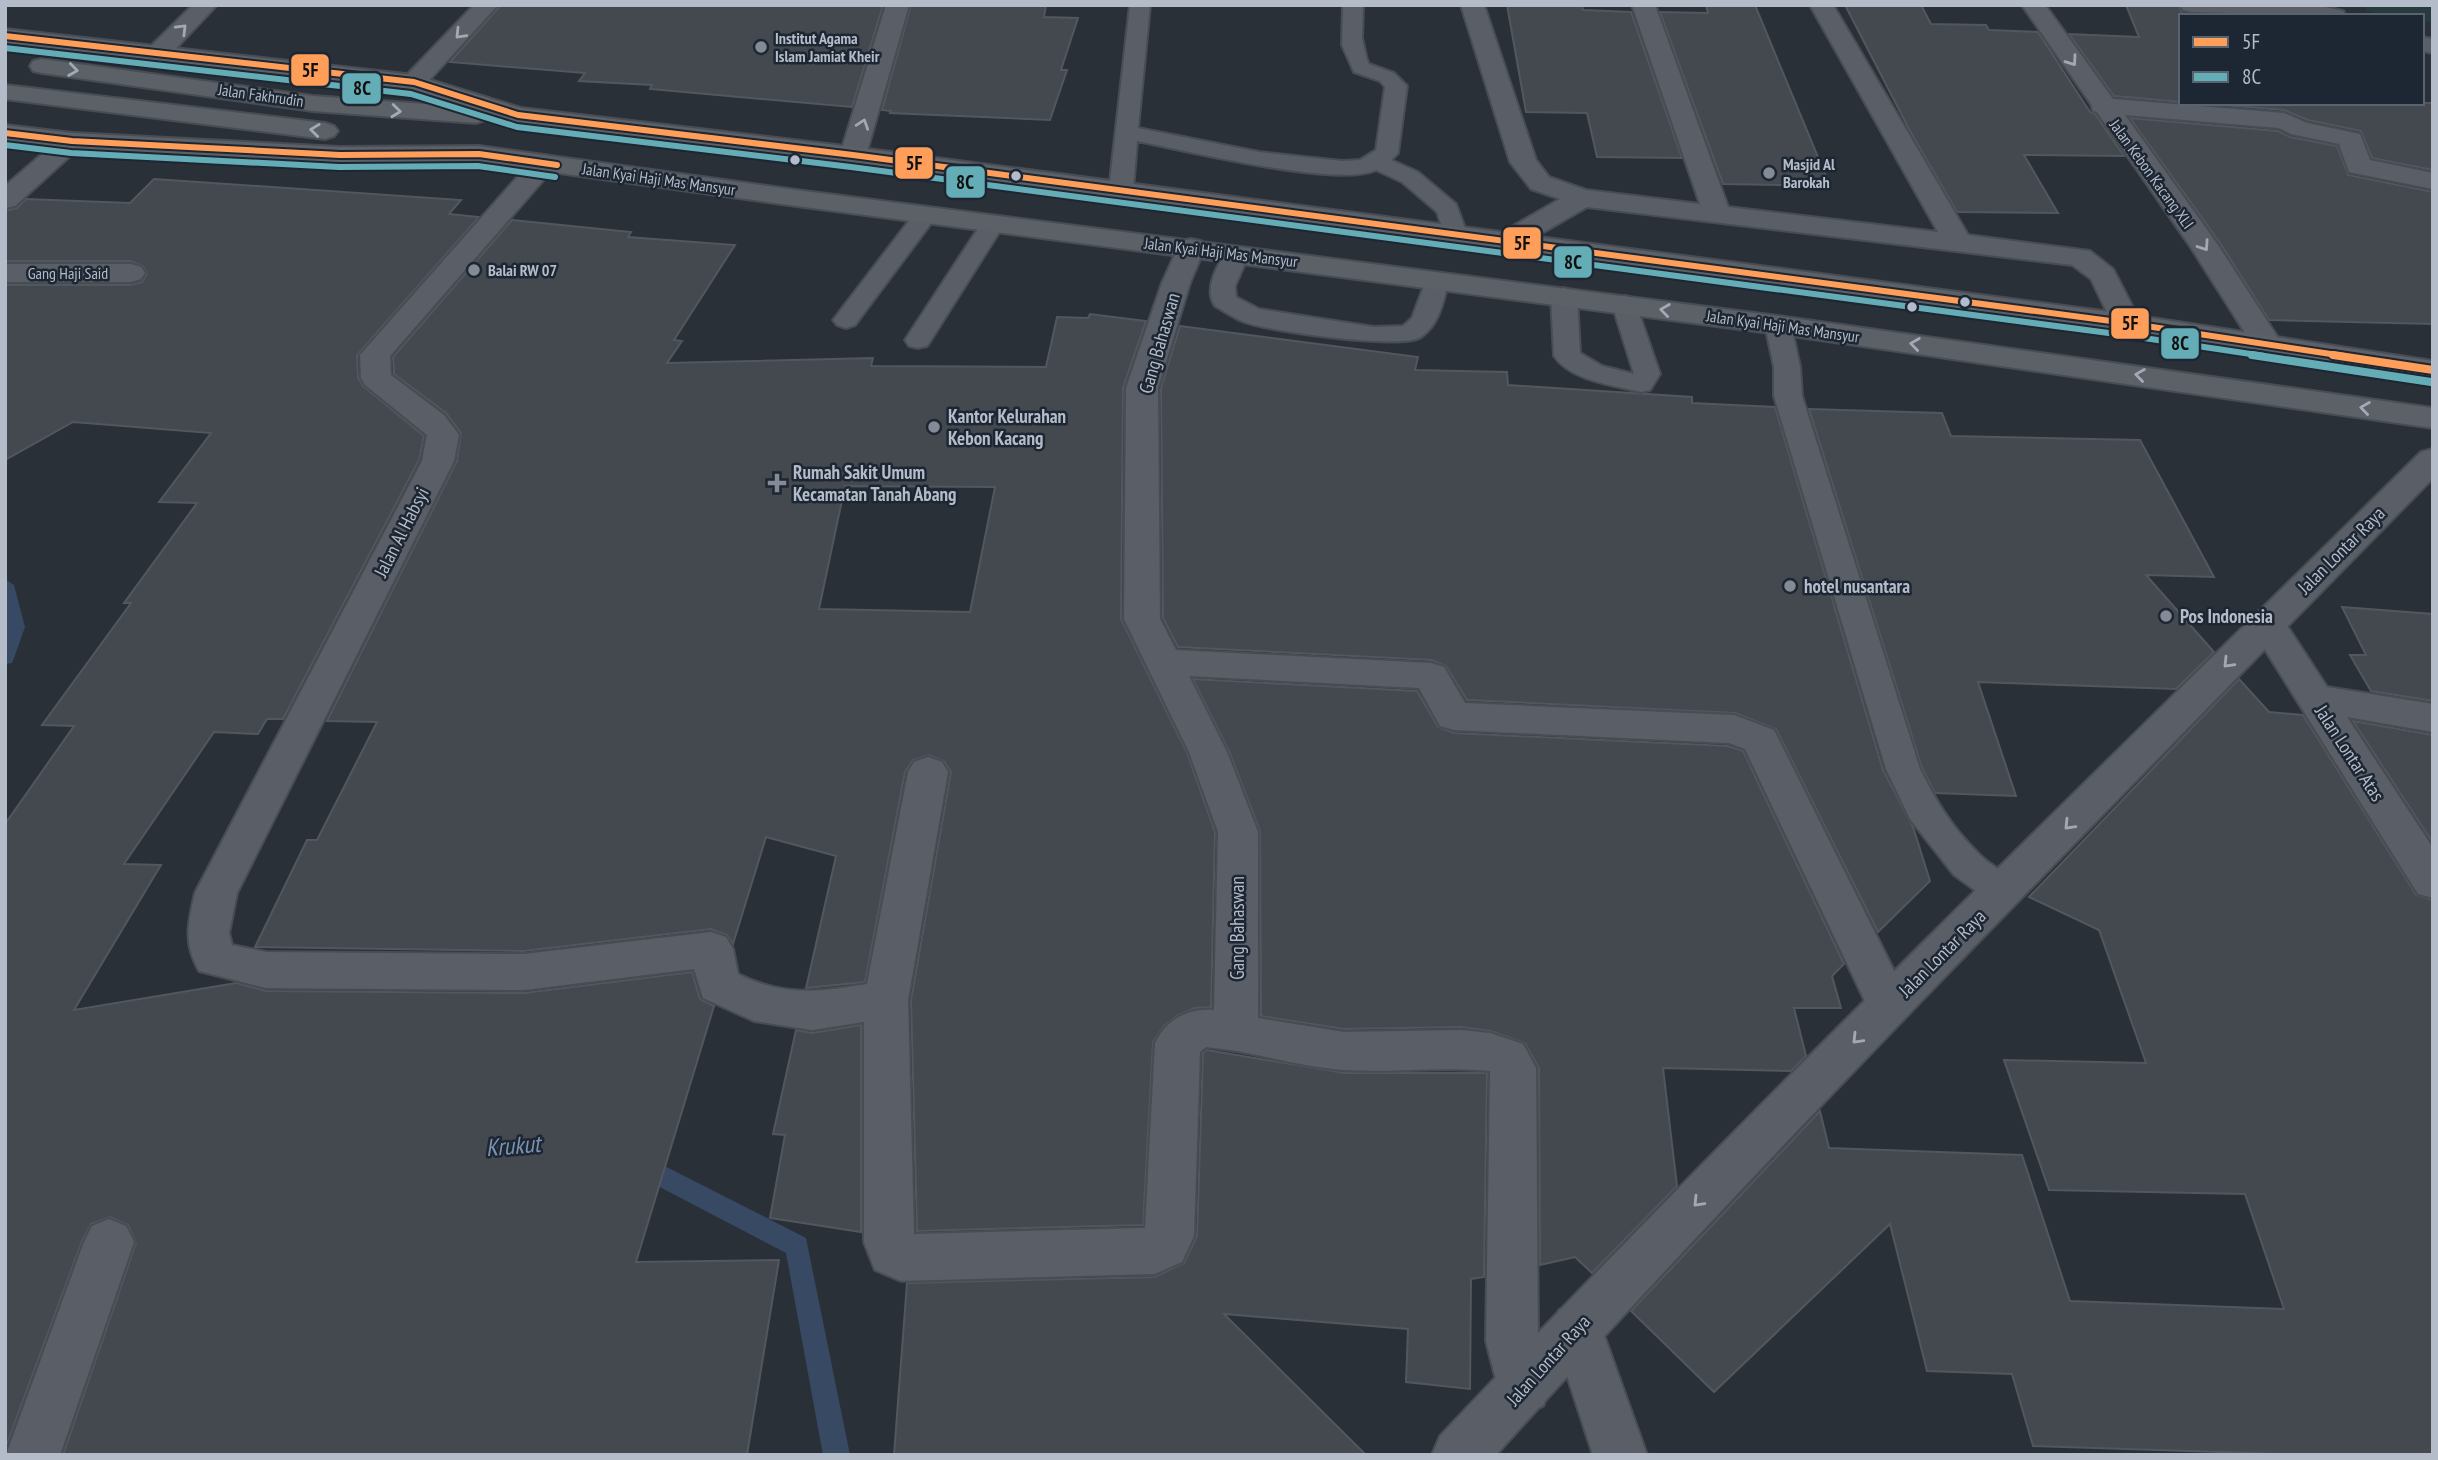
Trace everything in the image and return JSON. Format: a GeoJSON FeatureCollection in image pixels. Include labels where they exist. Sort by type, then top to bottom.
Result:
{"type":"FeatureCollection","features":[{"type":"Feature","properties":{"kind":"main road"},"geometry":{"type":"LineString","coordinates":[[5,36],[414,82],[518,115],[853,155],[2126,323],[2433,370]]}},
{"type":"Feature","properties":{"kind":"main road","name":"Jalan Fakhrudin"},"geometry":{"type":"LineString","coordinates":[[5,61],[329,104],[416,113],[518,115]]}},
{"type":"Feature","properties":{"kind":"main road","name":"Jalan Fakhrudin"},"geometry":{"type":"LineString","coordinates":[[5,92],[386,138],[479,154]]}},
{"type":"Feature","properties":{"kind":"main road","name":"Jalan Kyai Haji Mas Mansyur"},"geometry":{"type":"LineString","coordinates":[[5,133],[72,141],[340,155],[479,154],[1625,304],[2433,418]]}},
{"type":"Feature","properties":{"kind":"street"},"geometry":{"type":"LineString","coordinates":[[158,54],[206,5]]}},
{"type":"Feature","properties":{"kind":"street"},"geometry":{"type":"LineString","coordinates":[[414,82],[487,5]]}},
{"type":"Feature","properties":{"kind":"street"},"geometry":{"type":"LineString","coordinates":[[853,155],[898,5]]}},
{"type":"Feature","properties":{"kind":"street"},"geometry":{"type":"LineString","coordinates":[[1472,5],[1523,162],[1540,183],[1582,198],[2080,257],[2103,275],[2126,323]]}},
{"type":"Feature","properties":{"kind":"street"},"geometry":{"type":"LineString","coordinates":[[1643,5],[1717,214]]}},
{"type":"Feature","properties":{"kind":"street"},"geometry":{"type":"LineString","coordinates":[[1821,5],[1958,242]]}},
{"type":"Feature","properties":{"kind":"street","name":"Jalan Kebon Kacang XLI"},"geometry":{"type":"LineString","coordinates":[[2033,5],[2102,106],[2204,245],[2267,344]]}},
{"type":"Feature","properties":{"kind":"street"},"geometry":{"type":"LineString","coordinates":[[2191,5],[2295,8],[2325,14]]}},
{"type":"Feature","properties":{"kind":"street"},"geometry":{"type":"LineString","coordinates":[[2102,106],[2284,121],[2300,129],[2351,139],[2358,166],[2433,181]]}},
{"type":"Feature","properties":{"kind":"street"},"geometry":{"type":"LineString","coordinates":[[5,200],[72,141]]}},
{"type":"Feature","properties":{"kind":"street","name":"Jalan Al Habsyi"},"geometry":{"type":"LineString","coordinates":[[544,163],[375,355],[376,378],[433,422],[443,435],[438,461],[216,893],[208,933],[215,960],[266,970],[524,972],[711,949],[719,985],[754,1003],[812,1011],[886,1000]]}},
{"type":"Feature","properties":{"kind":"street"},"geometry":{"type":"LineString","coordinates":[[1506,242],[1582,198]]}},
{"type":"Feature","properties":{"kind":"street","name":"Gang Bahaswan"},"geometry":{"type":"LineString","coordinates":[[1191,247],[1176,283],[1142,388],[1142,619],[1208,752],[1238,832],[1236,1031]]}},
{"type":"Feature","properties":{"kind":"street","name":"Gang Haji Said"},"geometry":{"type":"LineString","coordinates":[[5,273],[131,273]]}},
{"type":"Feature","properties":{"kind":"street","name":"Jalan Lontar Raya"},"geometry":{"type":"LineString","coordinates":[[1459,1455],[1524,1388],[1577,1327],[1889,1005],[2433,459]]}},
{"type":"Feature","properties":{"kind":"street","name":"Jalan Lontar Atas"},"geometry":{"type":"LineString","coordinates":[[2267,624],[2433,882]]}},
{"type":"Feature","properties":{"kind":"street"},"geometry":{"type":"LineString","coordinates":[[1163,663],[1431,676],[1454,716],[1734,729],[1760,740],[1889,1005]]}},
{"type":"Feature","properties":{"kind":"street"},"geometry":{"type":"LineString","coordinates":[[2314,698],[2433,718]]}},
{"type":"Feature","properties":{"kind":"street"},"geometry":{"type":"LineString","coordinates":[[928,772],[886,1000],[889,1242],[893,1254],[901,1258],[1155,1251],[1164,1246],[1169,1236],[1178,1043],[1198,1028],[1236,1031],[1344,1051],[1461,1049],[1490,1052],[1507,1058],[1513,1068],[1512,1341],[1524,1388]]}},
{"type":"Feature","properties":{"kind":"street"},"geometry":{"type":"LineString","coordinates":[[33,1455],[109,1242]]}},
{"type":"Feature","properties":{"kind":"street"},"geometry":{"type":"LineString","coordinates":[[1577,1327],[1620,1455]]}},
{"type":"Feature","properties":{"kind":"lane"},"geometry":{"type":"LineString","coordinates":[[1121,190],[1140,5]]}},
{"type":"Feature","properties":{"kind":"lane"},"geometry":{"type":"LineString","coordinates":[[1127,132],[1259,159],[1342,168],[1364,167],[1377,162],[1387,153],[1396,86],[1387,76],[1361,68],[1355,59],[1351,45],[1353,5]]}},
{"type":"Feature","properties":{"kind":"lane"},"geometry":{"type":"LineString","coordinates":[[1377,162],[1410,177],[1448,209],[1455,234]]}},
{"type":"Feature","properties":{"kind":"lane"},"geometry":{"type":"LineString","coordinates":[[846,320],[926,214]]}},
{"type":"Feature","properties":{"kind":"lane"},"geometry":{"type":"LineString","coordinates":[[918,340],[993,223]]}},
{"type":"Feature","properties":{"kind":"lane"},"geometry":{"type":"LineString","coordinates":[[1237,254],[1222,286],[1224,300],[1252,316],[1374,335],[1410,334],[1424,321],[1437,280]]}},
{"type":"Feature","properties":{"kind":"lane"},"geometry":{"type":"LineString","coordinates":[[1564,296],[1567,356],[1594,372],[1641,384],[1647,374],[1625,304]]}},
{"type":"Feature","properties":{"kind":"lane"},"geometry":{"type":"LineString","coordinates":[[1778,325],[1787,367],[1788,396],[1822,516],[1859,621],[1903,769],[1927,819],[1967,865],[2004,892]]}},
{"type":"Feature","properties":{"kind":"green space"},"geometry":{"type":"Polygon","coordinates":[[[2366,5],[2433,5],[2433,23],[2424,21],[2424,14],[2381,14],[2365,11],[2366,5]]]}},
{"type":"Feature","properties":{"kind":"building"},"geometry":{"type":"Polygon","coordinates":[[[501,5],[883,5],[852,107],[650,89],[652,85],[579,81],[585,73],[450,62],[501,5]]]}},
{"type":"Feature","properties":{"kind":"building"},"geometry":{"type":"Polygon","coordinates":[[[911,5],[1046,5],[1044,17],[1078,18],[1061,70],[1067,70],[1050,120],[890,113],[891,111],[882,110],[911,5]]]}},
{"type":"Feature","properties":{"kind":"building"},"geometry":{"type":"Polygon","coordinates":[[[1507,5],[1582,5],[1583,10],[1631,12],[1682,158],[1597,157],[1587,113],[1526,112],[1507,5]]]}},
{"type":"Feature","properties":{"kind":"building"},"geometry":{"type":"Polygon","coordinates":[[[1706,5],[1755,5],[1830,186],[1723,184],[1660,12],[1708,13],[1706,5]]]}},
{"type":"Feature","properties":{"kind":"building"},"geometry":{"type":"Polygon","coordinates":[[[1845,5],[1921,5],[1931,24],[1986,25],[1989,30],[2038,32],[2090,112],[2095,114],[2124,156],[2024,155],[2058,213],[1957,212],[1910,131],[1845,5]]]}},
{"type":"Feature","properties":{"kind":"building"},"geometry":{"type":"Polygon","coordinates":[[[2126,5],[2178,5],[2182,13],[2186,14],[2179,14],[2179,102],[2114,96],[2069,34],[2139,37],[2126,5]]]}},
{"type":"Feature","properties":{"kind":"building"},"geometry":{"type":"Polygon","coordinates":[[[2433,103],[2433,170],[2372,158],[2361,131],[2308,120],[2284,110],[2222,105],[2433,103]]]}},
{"type":"Feature","properties":{"kind":"building"},"geometry":{"type":"Polygon","coordinates":[[[2130,118],[2278,131],[2290,137],[2337,146],[2348,175],[2433,192],[2433,324],[2269,320],[2220,243],[2130,118]]]}},
{"type":"Feature","properties":{"kind":"building"},"geometry":{"type":"Polygon","coordinates":[[[154,179],[461,200],[449,214],[479,217],[357,355],[358,378],[363,386],[424,436],[419,460],[283,719],[267,719],[258,734],[214,732],[124,864],[161,865],[74,1010],[236,983],[266,991],[524,993],[692,972],[700,999],[714,1006],[636,1262],[779,1260],[747,1455],[63,1455],[136,1243],[128,1225],[110,1217],[91,1224],[82,1241],[5,1449],[5,824],[74,726],[42,725],[131,603],[124,603],[197,503],[159,502],[211,433],[73,422],[5,460],[5,285],[131,285],[142,282],[147,274],[143,266],[131,261],[5,261],[5,211],[17,208],[26,199],[130,203],[154,179]]]}},
{"type":"Feature","properties":{"kind":"building"},"geometry":{"type":"Polygon","coordinates":[[[512,220],[631,232],[628,237],[735,245],[674,340],[682,341],[667,363],[873,358],[871,366],[1046,367],[1057,317],[1088,318],[1090,314],[1146,321],[1123,388],[1121,619],[1187,753],[1215,832],[1211,1007],[1195,1008],[1178,1015],[1164,1026],[1153,1042],[1143,1225],[917,1231],[911,1000],[951,772],[944,761],[929,755],[913,760],[905,772],[865,982],[806,988],[836,856],[766,837],[733,944],[727,935],[711,929],[524,951],[255,947],[307,840],[317,840],[377,722],[327,721],[457,461],[461,433],[446,413],[394,374],[393,357],[512,220]],[[845,486],[819,609],[970,612],[995,487],[845,486]]]}},
{"type":"Feature","properties":{"kind":"building"},"geometry":{"type":"Polygon","coordinates":[[[1180,326],[1418,357],[1415,370],[1507,372],[1508,385],[1692,397],[1692,403],[1775,407],[1883,770],[1913,827],[1930,881],[1878,932],[1776,729],[1735,713],[1467,700],[1446,666],[1432,660],[1178,647],[1163,618],[1161,388],[1180,326]]]}},
{"type":"Feature","properties":{"kind":"building"},"geometry":{"type":"Polygon","coordinates":[[[1809,409],[1942,413],[1951,436],[2140,440],[2214,577],[2146,575],[2214,652],[2176,689],[1978,682],[2016,796],[1935,793],[1922,768],[1809,409]]]}},
{"type":"Feature","properties":{"kind":"building"},"geometry":{"type":"Polygon","coordinates":[[[2342,607],[2433,614],[2433,701],[2371,691],[2350,655],[2366,655],[2342,607]]]}},
{"type":"Feature","properties":{"kind":"building"},"geometry":{"type":"Polygon","coordinates":[[[1193,679],[1417,691],[1438,727],[1454,733],[1728,746],[1743,751],[1844,964],[1832,976],[1841,1008],[1794,1008],[1806,1056],[1791,1071],[1663,1068],[1677,1186],[1592,1273],[1575,1257],[1540,1265],[1539,1068],[1525,1043],[1491,1031],[1461,1027],[1344,1029],[1261,1016],[1260,831],[1229,751],[1193,679]]]}},
{"type":"Feature","properties":{"kind":"building"},"geometry":{"type":"Polygon","coordinates":[[[2239,679],[2269,712],[2303,715],[2416,895],[2433,900],[2433,1455],[2309,1455],[2033,1446],[2012,1374],[1927,1371],[1890,1224],[1714,1392],[1631,1311],[1820,1111],[1829,1148],[2022,1155],[2070,1301],[2284,1309],[2245,1194],[2049,1190],[2004,1060],[2146,1063],[2099,930],[2029,897],[2239,679]]]}},
{"type":"Feature","properties":{"kind":"building"},"geometry":{"type":"Polygon","coordinates":[[[2353,721],[2433,735],[2433,843],[2353,721]]]}},
{"type":"Feature","properties":{"kind":"building"},"geometry":{"type":"Polygon","coordinates":[[[861,1025],[861,1232],[770,1218],[785,1135],[773,1134],[796,1030],[812,1033],[861,1025]]]}},
{"type":"Feature","properties":{"kind":"building"},"geometry":{"type":"Polygon","coordinates":[[[1207,1050],[1344,1073],[1487,1073],[1484,1277],[1471,1279],[1470,1389],[1406,1382],[1408,1329],[1224,1314],[1366,1455],[894,1455],[907,1283],[1155,1277],[1184,1263],[1197,1236],[1203,1053],[1207,1050]]]}},
{"type":"Feature","properties":{"kind":"waterway","name":"Krukut"},"geometry":{"type":"LineString","coordinates":[[5,585],[16,627],[5,658]]}},
{"type":"Feature","properties":{"kind":"waterway","name":"Krukut"},"geometry":{"type":"LineString","coordinates":[[639,1164],[797,1246],[837,1455]]}},
{"type":"Feature","properties":{"kind":"waterway","name":"Krukut"},"geometry":{"type":"LineString","coordinates":[[73,1226],[137,1214]]}},
{"type":"Feature","properties":{"kind":"transit line","name":"5F"},"geometry":{"type":"LineString","coordinates":[[5,36],[414,82],[518,115],[853,155],[2126,323],[2433,370]]}},
{"type":"Feature","properties":{"kind":"transit line","name":"8C"},"geometry":{"type":"LineString","coordinates":[[5,48],[411,94],[517,127],[851,167],[2124,335],[2431,382]]}},
{"type":"Feature","properties":{"kind":"transit line","name":"5F"},"geometry":{"type":"LineString","coordinates":[[5,133],[72,141],[340,155],[479,154],[557,165]]}},
{"type":"Feature","properties":{"kind":"transit line","name":"8C"},"geometry":{"type":"LineString","coordinates":[[5,145],[71,153],[339,167],[478,166],[555,177]]}},
{"type":"Feature","properties":{"kind":"place","name":"Institut Agama Islam Jamiat Kheir"},"geometry":{"type":"Point","coordinates":[761,47]}},
{"type":"Feature","properties":{"kind":"place","name":"Masjid Al Barokah"},"geometry":{"type":"Point","coordinates":[1769,173]}},
{"type":"Feature","properties":{"kind":"place","name":"Balai RW 07"},"geometry":{"type":"Point","coordinates":[474,270]}},
{"type":"Feature","properties":{"kind":"place","name":"Kantor Kelurahan Kebon Kacang"},"geometry":{"type":"Point","coordinates":[934,427]}},
{"type":"Feature","properties":{"kind":"place","name":"Rumah Sakit Umum Kecamatan Tanah Abang"},"geometry":{"type":"Point","coordinates":[777,483]}},
{"type":"Feature","properties":{"kind":"place","name":"hotel nusantara"},"geometry":{"type":"Point","coordinates":[1790,586]}},
{"type":"Feature","properties":{"kind":"place","name":"Pos Indonesia"},"geometry":{"type":"Point","coordinates":[2166,616]}}]}
